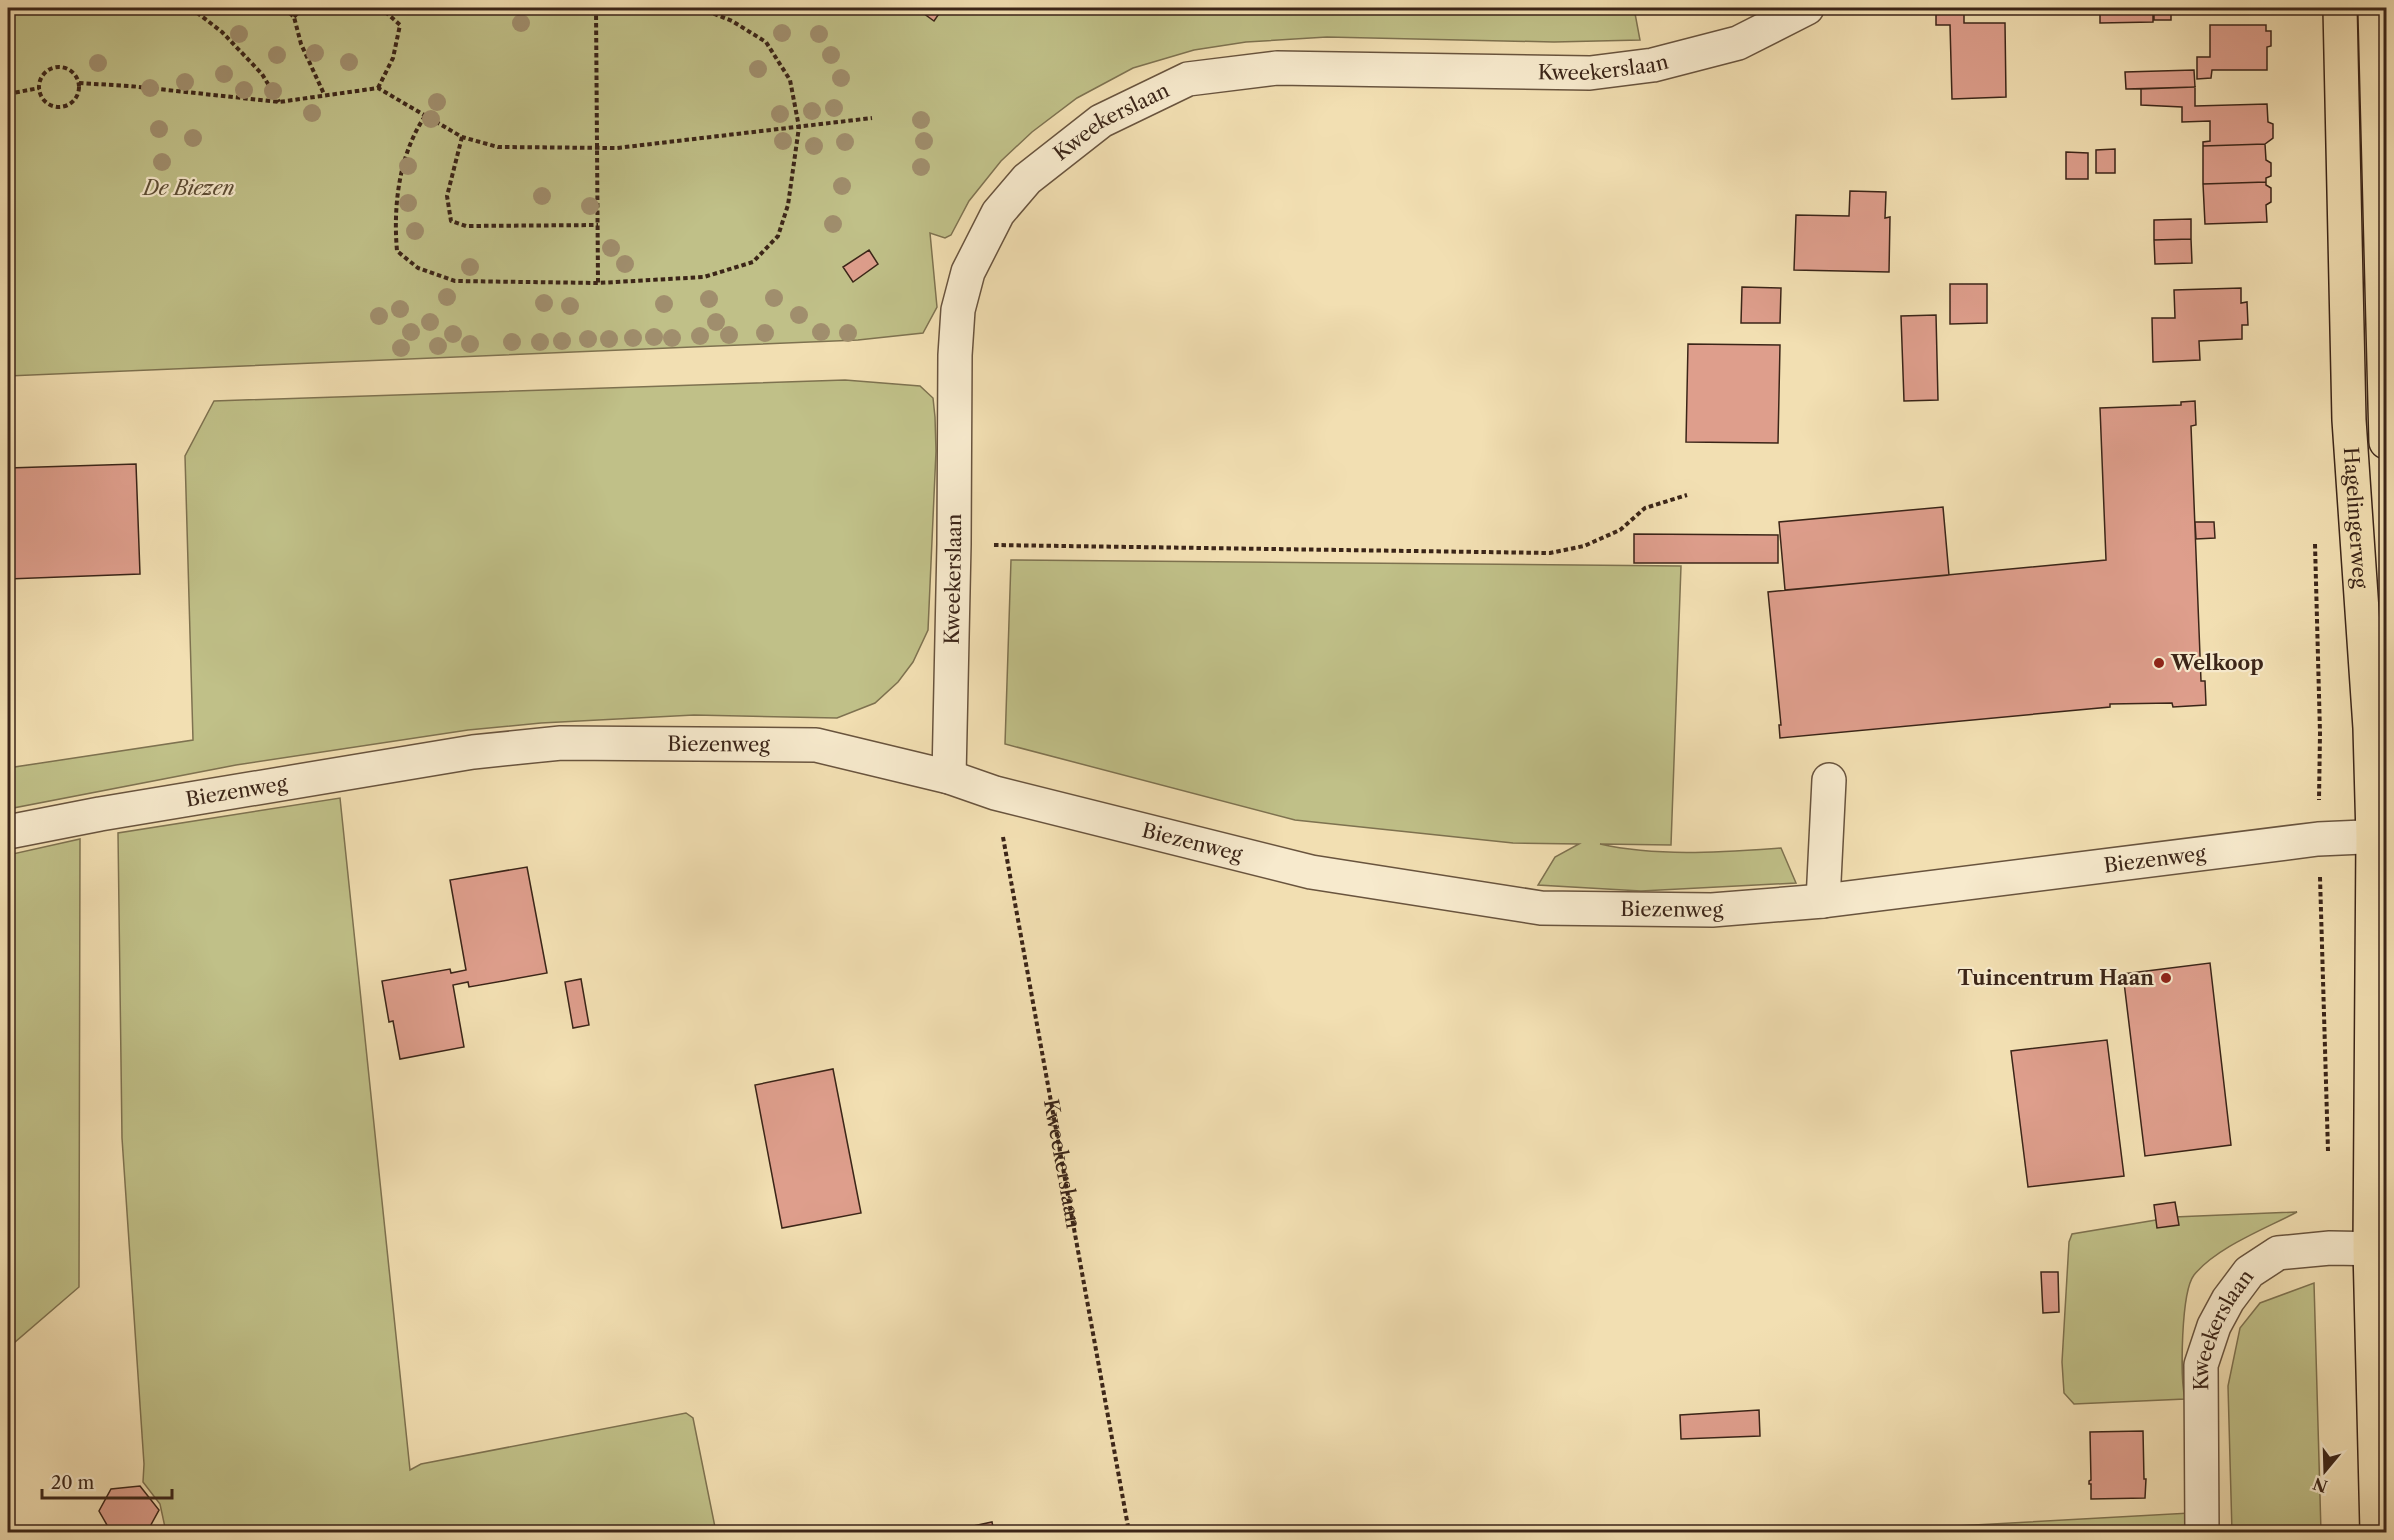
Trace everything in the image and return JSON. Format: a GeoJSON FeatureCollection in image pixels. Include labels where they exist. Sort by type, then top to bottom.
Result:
{"type":"FeatureCollection","features":[{"type":"Feature","properties":{"kind":"main road","name":"Hagelingerweg"},"geometry":{"type":"LineString","coordinates":[[2340,8],[2349,420],[2370,728],[2380,836],[2377,1533]]}},
{"type":"Feature","properties":{"kind":"main road","name":"Hagelingerweg"},"geometry":{"type":"LineString","coordinates":[[2375,8],[2386,442]]}},
{"type":"Feature","properties":{"kind":"street","name":"Kweekerslaan"},"geometry":{"type":"LineString","coordinates":[[949,777],[955,355],[958,310],[968,272],[998,213],[1027,180],[1101,121],[1188,79],[1277,68],[1590,73],[1653,65],[1738,43],[1807,8]]}},
{"type":"Feature","properties":{"kind":"street","name":"Biezenweg"},"geometry":{"type":"LineString","coordinates":[[8,832],[100,814],[461,754],[561,743],[816,745],[949,777],[995,793],[1311,872],[1541,908],[1712,910],[1823,901],[2318,839],[2380,836]]}},
{"type":"Feature","properties":{"kind":"street"},"geometry":{"type":"LineString","coordinates":[[1823,901],[1829,780]]}},
{"type":"Feature","properties":{"kind":"street","name":"Kweekerslaan"},"geometry":{"type":"LineString","coordinates":[[2202,1533],[2201,1365],[2214,1326],[2228,1300],[2249,1272],[2278,1253],[2331,1248],[2378,1249]]}},
{"type":"Feature","properties":{"kind":"path"},"geometry":{"type":"LineString","coordinates":[[191,8],[222,32],[262,74],[279,102]]}},
{"type":"Feature","properties":{"kind":"path"},"geometry":{"type":"LineString","coordinates":[[284,8],[294,16],[301,44],[324,94]]}},
{"type":"Feature","properties":{"kind":"path"},"geometry":{"type":"LineString","coordinates":[[294,16],[302,8]]}},
{"type":"Feature","properties":{"kind":"path"},"geometry":{"type":"LineString","coordinates":[[378,88],[393,58],[400,25],[381,8]]}},
{"type":"Feature","properties":{"kind":"path"},"geometry":{"type":"LineString","coordinates":[[596,8],[598,283]]}},
{"type":"Feature","properties":{"kind":"path"},"geometry":{"type":"LineString","coordinates":[[425,116],[415,132],[402,166],[394,219],[397,251],[418,268],[455,281],[598,283],[704,277],[753,262],[778,236],[788,205],[799,127],[790,80],[766,42],[732,21],[700,8]]}},
{"type":"Feature","properties":{"kind":"path"},"geometry":{"type":"LineString","coordinates":[[56,66],[65,67],[74,72],[80,90],[75,100],[68,105],[58,107],[49,104],[42,97],[39,88],[41,78],[47,70],[56,66]]}},
{"type":"Feature","properties":{"kind":"path"},"geometry":{"type":"LineString","coordinates":[[79,83],[130,86],[279,102],[378,88],[462,137],[498,147],[598,149],[872,118]]}},
{"type":"Feature","properties":{"kind":"path"},"geometry":{"type":"LineString","coordinates":[[8,94],[39,88]]}},
{"type":"Feature","properties":{"kind":"path"},"geometry":{"type":"LineString","coordinates":[[462,137],[447,196],[451,221],[466,226],[598,225]]}},
{"type":"Feature","properties":{"kind":"path"},"geometry":{"type":"LineString","coordinates":[[954,544],[1550,553],[1584,546],[1620,530],[1646,508],[1687,495]]}},
{"type":"Feature","properties":{"kind":"path"},"geometry":{"type":"LineString","coordinates":[[2319,733],[2318,839],[2323,932]]}},
{"type":"Feature","properties":{"kind":"path","name":"Kweekerslaan"},"geometry":{"type":"LineString","coordinates":[[995,793],[1129,1533]]}},
{"type":"Feature","properties":{"kind":"green space","name":"De Biezen"},"geometry":{"type":"Polygon","coordinates":[[[8,8],[1634,8],[1640,40],[1554,42],[1327,37],[1246,42],[1194,50],[1133,68],[1077,98],[1032,132],[1001,161],[969,201],[951,235],[945,238],[930,233],[937,307],[923,333],[858,340],[8,376],[8,8]]]}},
{"type":"Feature","properties":{"kind":"green space"},"geometry":{"type":"Polygon","coordinates":[[[845,380],[920,386],[933,398],[935,417],[936,451],[928,630],[913,662],[898,682],[875,703],[837,718],[694,715],[541,723],[468,730],[236,765],[8,809],[8,768],[193,740],[185,456],[214,401],[845,380]]]}},
{"type":"Feature","properties":{"kind":"green space"},"geometry":{"type":"Polygon","coordinates":[[[1011,560],[1681,566],[1671,845],[1600,844],[1667,852],[1781,848],[1796,883],[1641,891],[1538,885],[1555,857],[1579,844],[1513,843],[1295,820],[1005,744],[1011,560]]]}},
{"type":"Feature","properties":{"kind":"green space"},"geometry":{"type":"Polygon","coordinates":[[[340,798],[410,1470],[421,1464],[686,1413],[693,1418],[716,1532],[166,1532],[160,1504],[143,1482],[144,1464],[122,1138],[118,833],[340,798]]]}},
{"type":"Feature","properties":{"kind":"green space"},"geometry":{"type":"Polygon","coordinates":[[[80,839],[79,1287],[8,1348],[8,855],[80,839]]]}},
{"type":"Feature","properties":{"kind":"green space"},"geometry":{"type":"Polygon","coordinates":[[[2297,1212],[2228,1247],[2194,1275],[2186,1298],[2184,1316],[2182,1355],[2185,1399],[2074,1404],[2064,1393],[2062,1362],[2069,1242],[2072,1234],[2174,1217],[2297,1212]]]}},
{"type":"Feature","properties":{"kind":"green space"},"geometry":{"type":"Polygon","coordinates":[[[2314,1283],[2321,1532],[2232,1532],[2228,1386],[2240,1328],[2260,1303],[2314,1283]]]}},
{"type":"Feature","properties":{"kind":"green space"},"geometry":{"type":"Polygon","coordinates":[[[2190,1513],[2191,1532],[1847,1532],[2190,1513]]]}},
{"type":"Feature","properties":{"kind":"building"},"geometry":{"type":"Polygon","coordinates":[[[916,8],[943,8],[934,21],[916,8]]]}},
{"type":"Feature","properties":{"kind":"building"},"geometry":{"type":"Polygon","coordinates":[[[1936,8],[1964,8],[1964,23],[2005,23],[2006,97],[1952,99],[1950,25],[1936,25],[1936,8]]]}},
{"type":"Feature","properties":{"kind":"building"},"geometry":{"type":"Polygon","coordinates":[[[2100,8],[2153,8],[2153,22],[2100,23],[2100,8]]]}},
{"type":"Feature","properties":{"kind":"building"},"geometry":{"type":"Polygon","coordinates":[[[2154,8],[2171,8],[2171,20],[2154,20],[2154,8]]]}},
{"type":"Feature","properties":{"kind":"building"},"geometry":{"type":"Polygon","coordinates":[[[2216,8],[2266,8],[2266,12],[2216,13],[2216,8]]]}},
{"type":"Feature","properties":{"kind":"building"},"geometry":{"type":"Polygon","coordinates":[[[2210,25],[2266,25],[2266,31],[2271,31],[2271,46],[2267,47],[2267,70],[2212,70],[2211,78],[2197,79],[2197,57],[2210,57],[2210,25]]]}},
{"type":"Feature","properties":{"kind":"building"},"geometry":{"type":"Polygon","coordinates":[[[2194,70],[2195,87],[2126,89],[2125,72],[2194,70]]]}},
{"type":"Feature","properties":{"kind":"building"},"geometry":{"type":"Polygon","coordinates":[[[2195,87],[2195,106],[2267,104],[2268,122],[2273,124],[2273,138],[2265,144],[2203,146],[2203,142],[2210,141],[2210,121],[2182,122],[2182,107],[2141,105],[2141,89],[2195,87]]]}},
{"type":"Feature","properties":{"kind":"building"},"geometry":{"type":"Polygon","coordinates":[[[2265,144],[2266,160],[2271,163],[2271,176],[2266,178],[2266,182],[2203,184],[2203,146],[2265,144]]]}},
{"type":"Feature","properties":{"kind":"building"},"geometry":{"type":"Polygon","coordinates":[[[2115,149],[2115,173],[2096,173],[2096,150],[2115,149]]]}},
{"type":"Feature","properties":{"kind":"building"},"geometry":{"type":"Polygon","coordinates":[[[2066,152],[2088,153],[2088,179],[2066,179],[2066,152]]]}},
{"type":"Feature","properties":{"kind":"building"},"geometry":{"type":"Polygon","coordinates":[[[2266,182],[2266,185],[2271,188],[2271,202],[2266,205],[2267,222],[2205,224],[2203,184],[2266,182]]]}},
{"type":"Feature","properties":{"kind":"building"},"geometry":{"type":"Polygon","coordinates":[[[1850,191],[1886,192],[1885,218],[1890,217],[1889,272],[1794,270],[1796,215],[1849,216],[1850,191]]]}},
{"type":"Feature","properties":{"kind":"building"},"geometry":{"type":"Polygon","coordinates":[[[2191,219],[2191,239],[2154,240],[2154,220],[2191,219]]]}},
{"type":"Feature","properties":{"kind":"building"},"geometry":{"type":"Polygon","coordinates":[[[2191,239],[2192,263],[2155,264],[2154,240],[2191,239]]]}},
{"type":"Feature","properties":{"kind":"building"},"geometry":{"type":"Polygon","coordinates":[[[869,250],[878,264],[853,282],[843,267],[869,250]]]}},
{"type":"Feature","properties":{"kind":"building"},"geometry":{"type":"Polygon","coordinates":[[[1950,284],[1987,284],[1987,323],[1950,324],[1950,284]]]}},
{"type":"Feature","properties":{"kind":"building"},"geometry":{"type":"Polygon","coordinates":[[[1742,287],[1781,288],[1780,323],[1741,323],[1742,287]]]}},
{"type":"Feature","properties":{"kind":"building"},"geometry":{"type":"Polygon","coordinates":[[[2241,288],[2241,303],[2247,302],[2248,325],[2242,325],[2242,339],[2199,341],[2200,360],[2153,362],[2152,318],[2175,318],[2174,290],[2241,288]]]}},
{"type":"Feature","properties":{"kind":"building"},"geometry":{"type":"Polygon","coordinates":[[[1936,315],[1938,400],[1904,401],[1901,316],[1936,315]]]}},
{"type":"Feature","properties":{"kind":"building"},"geometry":{"type":"Polygon","coordinates":[[[1688,344],[1780,345],[1778,443],[1686,442],[1688,344]]]}},
{"type":"Feature","properties":{"kind":"building"},"geometry":{"type":"Polygon","coordinates":[[[2195,401],[2196,425],[2191,426],[2201,681],[2205,681],[2206,705],[2173,707],[2172,703],[2110,704],[2110,707],[1780,738],[1779,725],[1781,725],[1768,592],[2106,560],[2100,408],[2181,405],[2181,402],[2195,401]]]}},
{"type":"Feature","properties":{"kind":"building"},"geometry":{"type":"Polygon","coordinates":[[[136,464],[140,574],[8,579],[8,468],[136,464]]]}},
{"type":"Feature","properties":{"kind":"building"},"geometry":{"type":"Polygon","coordinates":[[[1943,507],[1949,575],[1785,590],[1779,522],[1943,507]]]}},
{"type":"Feature","properties":{"kind":"building"},"geometry":{"type":"Polygon","coordinates":[[[2195,522],[2214,522],[2215,538],[2196,539],[2195,522]]]}},
{"type":"Feature","properties":{"kind":"building"},"geometry":{"type":"Polygon","coordinates":[[[1634,534],[1778,535],[1778,563],[1634,563],[1634,534]]]}},
{"type":"Feature","properties":{"kind":"building"},"geometry":{"type":"Polygon","coordinates":[[[527,867],[547,973],[469,987],[468,982],[453,985],[464,1047],[400,1059],[393,1021],[389,1022],[382,981],[450,969],[451,973],[466,970],[450,880],[527,867]]]}},
{"type":"Feature","properties":{"kind":"building"},"geometry":{"type":"Polygon","coordinates":[[[2210,963],[2231,1145],[2145,1156],[2123,974],[2210,963]]]}},
{"type":"Feature","properties":{"kind":"building"},"geometry":{"type":"Polygon","coordinates":[[[581,979],[589,1025],[573,1028],[565,982],[581,979]]]}},
{"type":"Feature","properties":{"kind":"building"},"geometry":{"type":"Polygon","coordinates":[[[2107,1040],[2124,1176],[2028,1187],[2011,1051],[2107,1040]]]}},
{"type":"Feature","properties":{"kind":"building"},"geometry":{"type":"Polygon","coordinates":[[[833,1069],[861,1213],[782,1228],[755,1085],[833,1069]]]}},
{"type":"Feature","properties":{"kind":"building"},"geometry":{"type":"Polygon","coordinates":[[[2175,1202],[2179,1225],[2157,1228],[2154,1205],[2175,1202]]]}},
{"type":"Feature","properties":{"kind":"building"},"geometry":{"type":"Polygon","coordinates":[[[2041,1272],[2058,1272],[2059,1312],[2043,1313],[2041,1272]]]}},
{"type":"Feature","properties":{"kind":"building"},"geometry":{"type":"Polygon","coordinates":[[[1759,1410],[1760,1436],[1681,1439],[1680,1415],[1759,1410]]]}},
{"type":"Feature","properties":{"kind":"building"},"geometry":{"type":"Polygon","coordinates":[[[2143,1431],[2145,1498],[2091,1499],[2090,1432],[2143,1431]]]}},
{"type":"Feature","properties":{"kind":"building"},"geometry":{"type":"Polygon","coordinates":[[[140,1486],[159,1510],[147,1532],[111,1532],[99,1511],[111,1489],[140,1486]]]}},
{"type":"Feature","properties":{"kind":"building"},"geometry":{"type":"Polygon","coordinates":[[[992,1522],[994,1532],[945,1532],[992,1522]]]}},
{"type":"Feature","properties":{"kind":"place","name":"Welkoop"},"geometry":{"type":"Point","coordinates":[2159,663]}},
{"type":"Feature","properties":{"kind":"place","name":"Tuincentrum Haan"},"geometry":{"type":"Point","coordinates":[2166,978]}}]}
